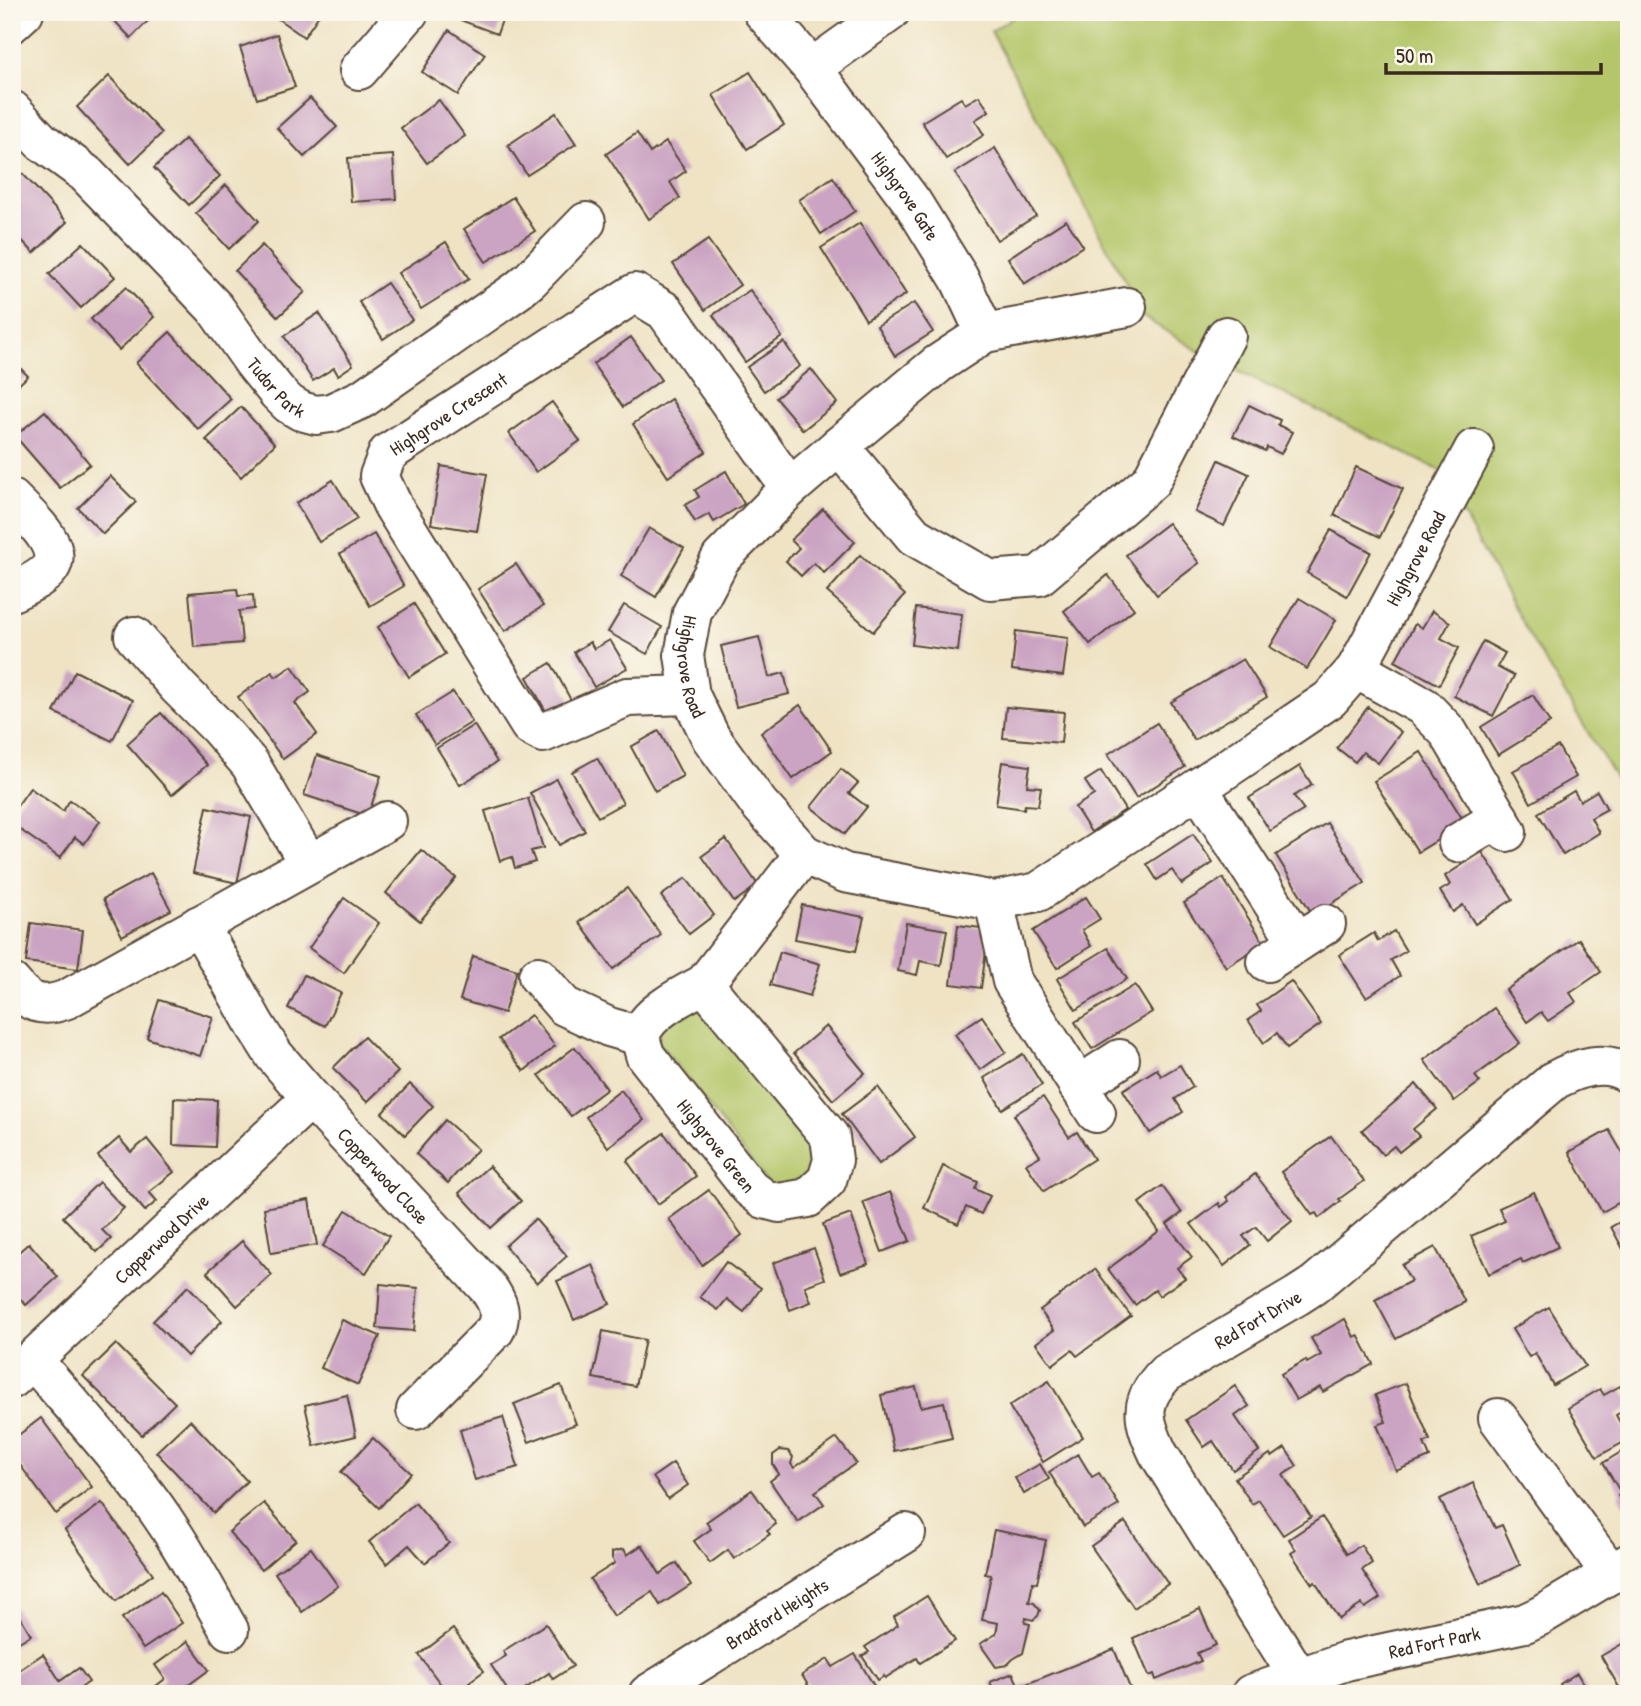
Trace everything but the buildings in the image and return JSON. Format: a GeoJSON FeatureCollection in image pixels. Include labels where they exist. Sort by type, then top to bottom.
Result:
{"type":"FeatureCollection","features":[{"type":"Feature","properties":{"kind":"street"},"geometry":{"type":"LineString","coordinates":[[12,23],[24,12]]}},
{"type":"Feature","properties":{"kind":"street"},"geometry":{"type":"LineString","coordinates":[[359,70],[409,12]]}},
{"type":"Feature","properties":{"kind":"street","name":"Highgrove Gate"},"geometry":{"type":"LineString","coordinates":[[763,12],[812,68],[912,202],[959,278],[985,332]]}},
{"type":"Feature","properties":{"kind":"street"},"geometry":{"type":"LineString","coordinates":[[812,68],[890,12]]}},
{"type":"Feature","properties":{"kind":"street","name":"Tudor Park"},"geometry":{"type":"LineString","coordinates":[[12,110],[41,141],[86,174],[206,299],[278,393],[301,411],[316,415],[331,414],[362,399],[517,290],[586,222]]}},
{"type":"Feature","properties":{"kind":"street","name":"Highgrove Crescent"},"geometry":{"type":"LineString","coordinates":[[690,695],[627,697],[543,733],[530,726],[393,506],[379,476],[388,453],[635,293],[665,311],[790,488]]}},
{"type":"Feature","properties":{"kind":"street"},"geometry":{"type":"LineString","coordinates":[[985,332],[1127,307]]}},
{"type":"Feature","properties":{"kind":"street","name":"Highgrove Road"},"geometry":{"type":"LineString","coordinates":[[985,332],[938,364],[790,488],[720,558],[692,612],[684,655],[690,695],[711,738],[759,804],[804,854],[845,873],[994,901],[1038,892],[1198,788],[1329,699],[1356,669],[1474,449]]}},
{"type":"Feature","properties":{"kind":"street"},"geometry":{"type":"LineString","coordinates":[[839,446],[914,536],[990,580],[1038,576],[1151,481],[1226,335]]}},
{"type":"Feature","properties":{"kind":"street"},"geometry":{"type":"LineString","coordinates":[[12,499],[51,543],[54,556],[52,566],[44,574],[12,592]]}},
{"type":"Feature","properties":{"kind":"street"},"geometry":{"type":"LineString","coordinates":[[134,636],[250,764],[309,864]]}},
{"type":"Feature","properties":{"kind":"street"},"geometry":{"type":"LineString","coordinates":[[1356,669],[1424,707],[1448,732],[1503,825],[1458,843]]}},
{"type":"Feature","properties":{"kind":"street"},"geometry":{"type":"LineString","coordinates":[[1198,788],[1297,943]]}},
{"type":"Feature","properties":{"kind":"street"},"geometry":{"type":"LineString","coordinates":[[12,984],[30,1001],[44,1005],[67,999],[387,821]]}},
{"type":"Feature","properties":{"kind":"street"},"geometry":{"type":"LineString","coordinates":[[538,976],[564,1006],[609,1027],[640,1036],[648,1021],[676,999],[704,984],[804,854]]}},
{"type":"Feature","properties":{"kind":"street"},"geometry":{"type":"LineString","coordinates":[[994,901],[1012,981],[1087,1099],[1120,1059]]}},
{"type":"Feature","properties":{"kind":"street","name":"Copperwood Close"},"geometry":{"type":"LineString","coordinates":[[200,925],[274,1055],[488,1288],[499,1307],[499,1319],[492,1333],[416,1410]]}},
{"type":"Feature","properties":{"kind":"street","name":"Highgrove Green"},"geometry":{"type":"LineString","coordinates":[[640,1036],[645,1055],[750,1188],[764,1199],[779,1203],[808,1198],[827,1180],[833,1160],[830,1137],[704,984]]}},
{"type":"Feature","properties":{"kind":"street","name":"Red Fort Drive"},"geometry":{"type":"LineString","coordinates":[[1298,1676],[1158,1453],[1150,1436],[1145,1407],[1153,1386],[1166,1373],[1314,1284],[1555,1080],[1593,1065],[1616,1068],[1629,1074]]}},
{"type":"Feature","properties":{"kind":"street","name":"Copperwood Drive"},"geometry":{"type":"LineString","coordinates":[[23,1369],[311,1098]]}},
{"type":"Feature","properties":{"kind":"street"},"geometry":{"type":"LineString","coordinates":[[23,1369],[121,1462],[180,1544],[229,1630]]}},
{"type":"Feature","properties":{"kind":"street","name":"Red Fort Park"},"geometry":{"type":"LineString","coordinates":[[1251,1694],[1298,1676],[1373,1654],[1525,1623],[1620,1569],[1498,1418]]}},
{"type":"Feature","properties":{"kind":"street","name":"Bradford Heights"},"geometry":{"type":"LineString","coordinates":[[648,1694],[906,1533]]}},
{"type":"Feature","properties":{"kind":"green space"},"geometry":{"type":"Polygon","coordinates":[[[1021,12],[1629,12],[1629,800],[1530,637],[1439,470],[1205,355],[1127,307],[1129,289],[991,31],[1021,12]]]}},
{"type":"Feature","properties":{"kind":"green space"},"geometry":{"type":"Polygon","coordinates":[[[689,1007],[702,1008],[812,1139],[814,1169],[801,1184],[771,1187],[659,1042],[660,1030],[689,1007]]]}}]}
